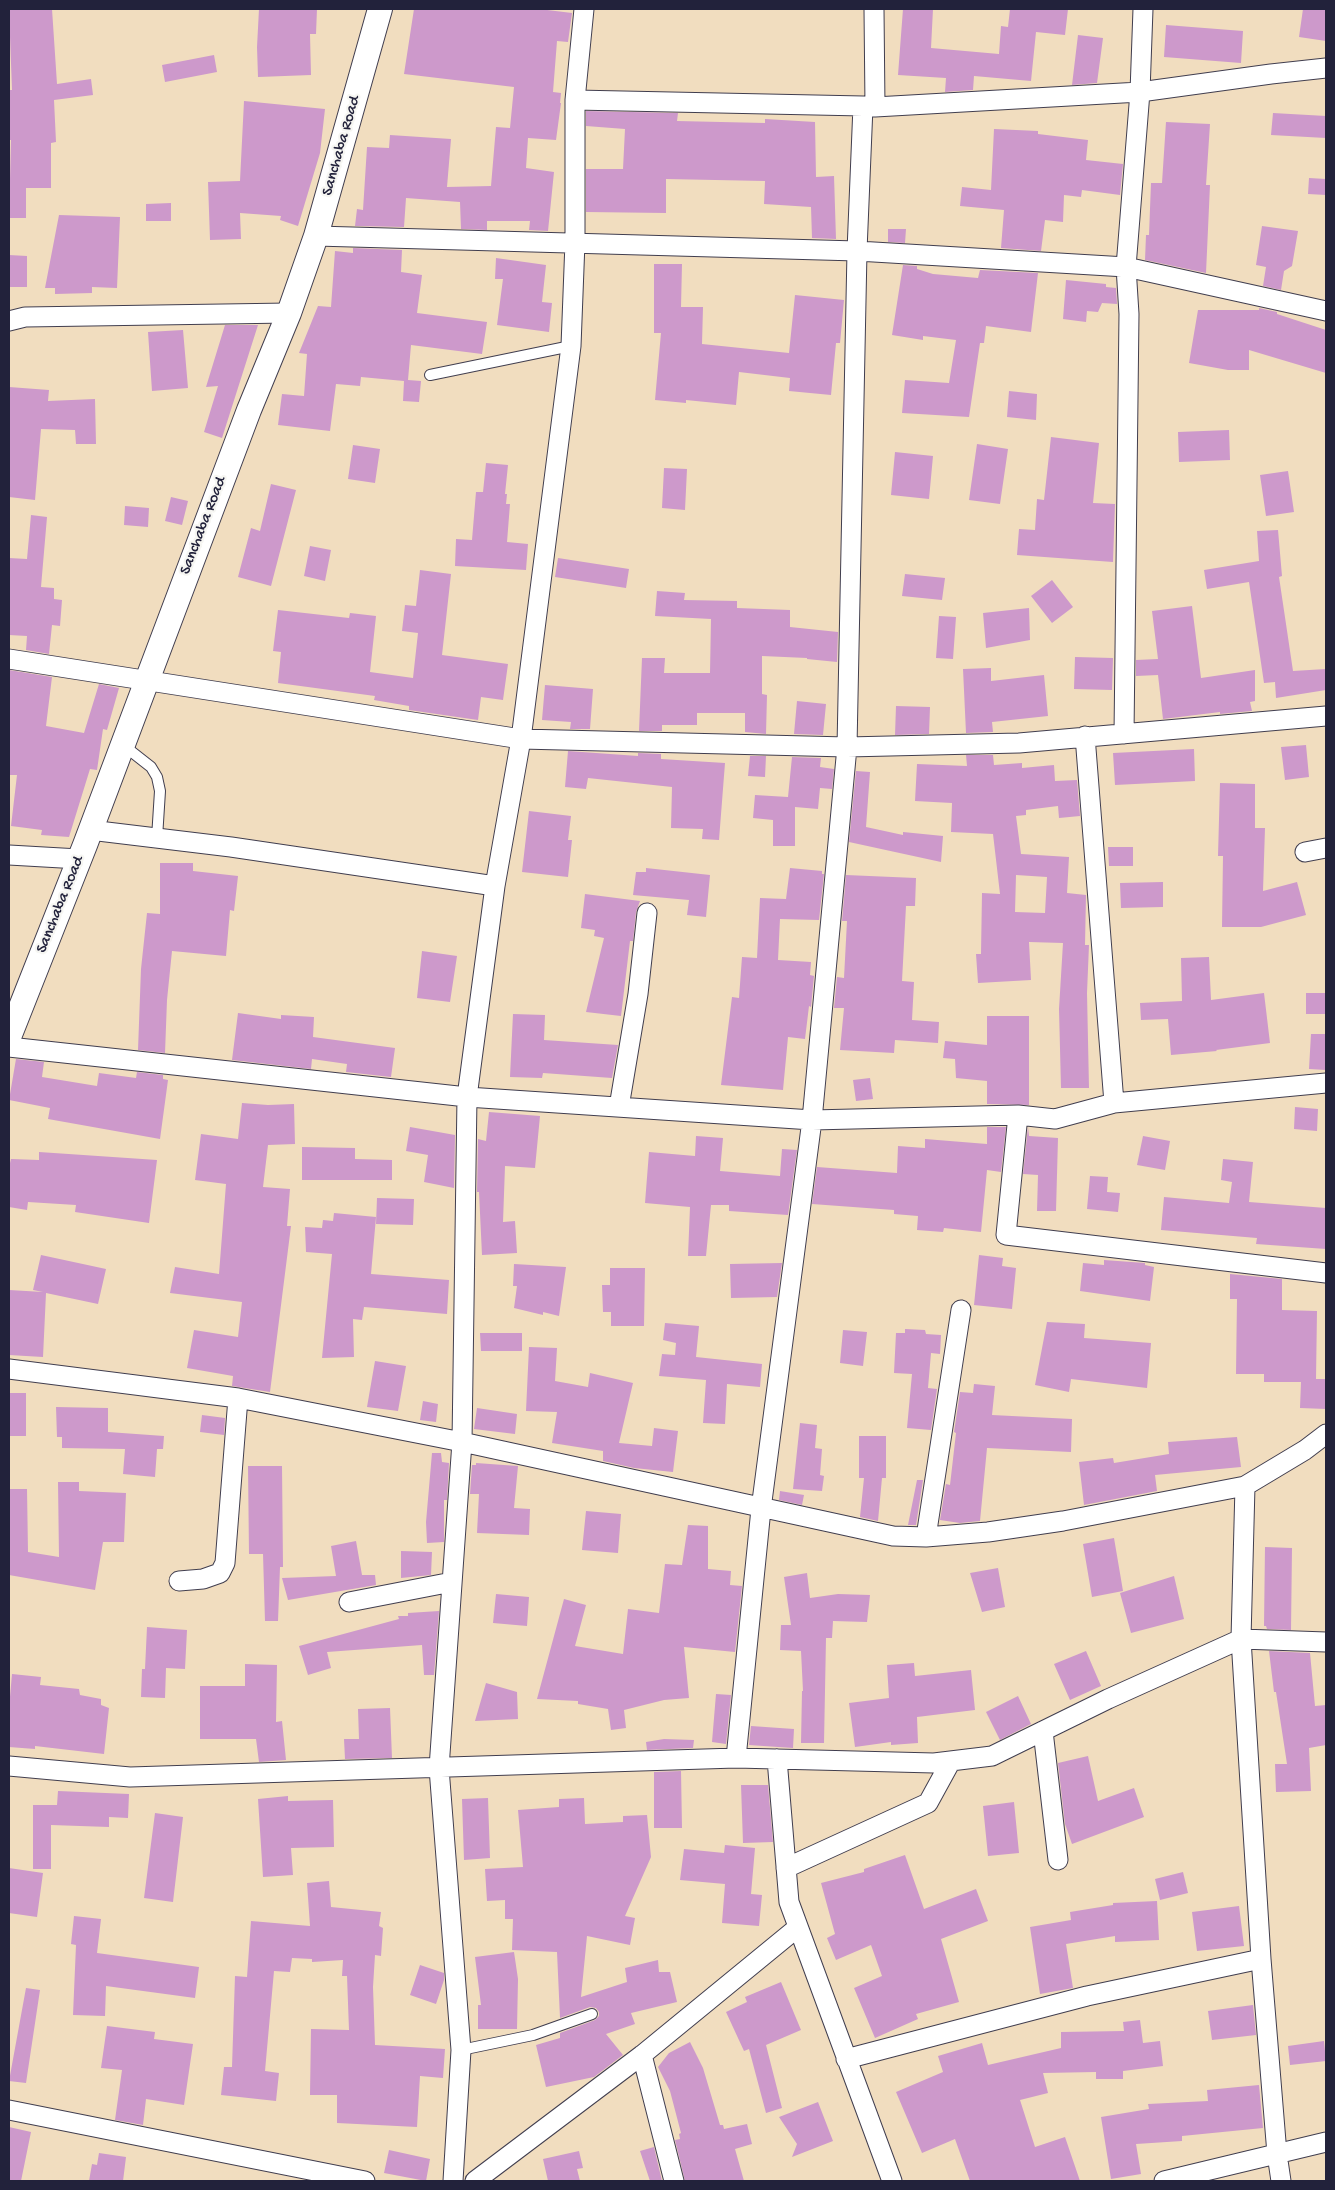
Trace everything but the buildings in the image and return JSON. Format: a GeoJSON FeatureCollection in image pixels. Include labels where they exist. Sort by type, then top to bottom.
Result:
{"type":"FeatureCollection","features":[{"type":"Feature","properties":{"kind":"street","name":"Sanchaba Road"},"geometry":{"type":"LineString","coordinates":[[9,1037],[79,859],[249,410],[289,313],[316,236],[380,9]]}},
{"type":"Feature","properties":{"kind":"street"},"geometry":{"type":"LineString","coordinates":[[453,2181],[461,2050],[439,1768],[462,1442],[467,1097],[495,886],[522,739],[571,346],[575,242],[575,100],[584,9]]}},
{"type":"Feature","properties":{"kind":"street"},"geometry":{"type":"LineString","coordinates":[[736,1758],[761,1509],[812,1120],[847,747],[857,251],[869,106],[874,9]]}},
{"type":"Feature","properties":{"kind":"street"},"geometry":{"type":"LineString","coordinates":[[1124,734],[1129,314],[1126,267],[1140,92],[1143,9]]}},
{"type":"Feature","properties":{"kind":"street"},"geometry":{"type":"LineString","coordinates":[[575,100],[869,106],[1140,92],[1326,68]]}},
{"type":"Feature","properties":{"kind":"street"},"geometry":{"type":"LineString","coordinates":[[316,236],[857,251],[1126,267],[1326,311]]}},
{"type":"Feature","properties":{"kind":"street"},"geometry":{"type":"LineString","coordinates":[[9,321],[24,317],[289,313]]}},
{"type":"Feature","properties":{"kind":"street"},"geometry":{"type":"LineString","coordinates":[[9,658],[145,681],[522,739],[847,747],[1019,743],[1326,716]]}},
{"type":"Feature","properties":{"kind":"street"},"geometry":{"type":"LineString","coordinates":[[1085,736],[1114,1103]]}},
{"type":"Feature","properties":{"kind":"street"},"geometry":{"type":"LineString","coordinates":[[90,830],[380,868],[495,886]]}},
{"type":"Feature","properties":{"kind":"street"},"geometry":{"type":"LineString","coordinates":[[1305,852],[1326,848]]}},
{"type":"Feature","properties":{"kind":"street"},"geometry":{"type":"LineString","coordinates":[[9,855],[79,859]]}},
{"type":"Feature","properties":{"kind":"street"},"geometry":{"type":"LineString","coordinates":[[619,1107],[638,994],[647,913]]}},
{"type":"Feature","properties":{"kind":"street"},"geometry":{"type":"LineString","coordinates":[[9,1047],[467,1097],[812,1120],[1018,1115],[1054,1119],[1114,1103],[1326,1083]]}},
{"type":"Feature","properties":{"kind":"street"},"geometry":{"type":"LineString","coordinates":[[1018,1115],[1006,1235],[1326,1273]]}},
{"type":"Feature","properties":{"kind":"street"},"geometry":{"type":"LineString","coordinates":[[926,1537],[961,1310]]}},
{"type":"Feature","properties":{"kind":"street"},"geometry":{"type":"LineString","coordinates":[[9,1370],[238,1398],[462,1442],[761,1509],[893,1536],[926,1537],[988,1532],[1063,1521],[1245,1486],[1305,1450],[1326,1434]]}},
{"type":"Feature","properties":{"kind":"street"},"geometry":{"type":"LineString","coordinates":[[179,1580],[203,1579],[220,1573],[225,1563],[238,1398]]}},
{"type":"Feature","properties":{"kind":"street"},"geometry":{"type":"LineString","coordinates":[[1245,1486],[1241,1639],[1261,1959],[1277,2154],[1281,2181]]}},
{"type":"Feature","properties":{"kind":"street"},"geometry":{"type":"LineString","coordinates":[[349,1602],[452,1582]]}},
{"type":"Feature","properties":{"kind":"street"},"geometry":{"type":"LineString","coordinates":[[9,1766],[130,1777],[736,1758],[934,1763],[992,1756],[1241,1639],[1326,1642]]}},
{"type":"Feature","properties":{"kind":"street"},"geometry":{"type":"LineString","coordinates":[[1043,1731],[1058,1860]]}},
{"type":"Feature","properties":{"kind":"street"},"geometry":{"type":"LineString","coordinates":[[777,1759],[789,1902],[892,2181]]}},
{"type":"Feature","properties":{"kind":"street"},"geometry":{"type":"LineString","coordinates":[[786,1868],[928,1802],[950,1761]]}},
{"type":"Feature","properties":{"kind":"street"},"geometry":{"type":"LineString","coordinates":[[475,2181],[642,2055],[797,1928]]}},
{"type":"Feature","properties":{"kind":"street"},"geometry":{"type":"LineString","coordinates":[[846,2059],[1087,1996],[1261,1959]]}},
{"type":"Feature","properties":{"kind":"street"},"geometry":{"type":"LineString","coordinates":[[642,2055],[674,2181]]}},
{"type":"Feature","properties":{"kind":"street"},"geometry":{"type":"LineString","coordinates":[[9,2110],[366,2181]]}},
{"type":"Feature","properties":{"kind":"street"},"geometry":{"type":"LineString","coordinates":[[1164,2181],[1326,2142]]}},
{"type":"Feature","properties":{"kind":"lane"},"geometry":{"type":"LineString","coordinates":[[430,375],[571,346]]}},
{"type":"Feature","properties":{"kind":"lane"},"geometry":{"type":"LineString","coordinates":[[122,744],[151,767],[157,776],[160,791],[157,838]]}},
{"type":"Feature","properties":{"kind":"lane"},"geometry":{"type":"LineString","coordinates":[[461,2050],[533,2035],[592,2014]]}}]}
